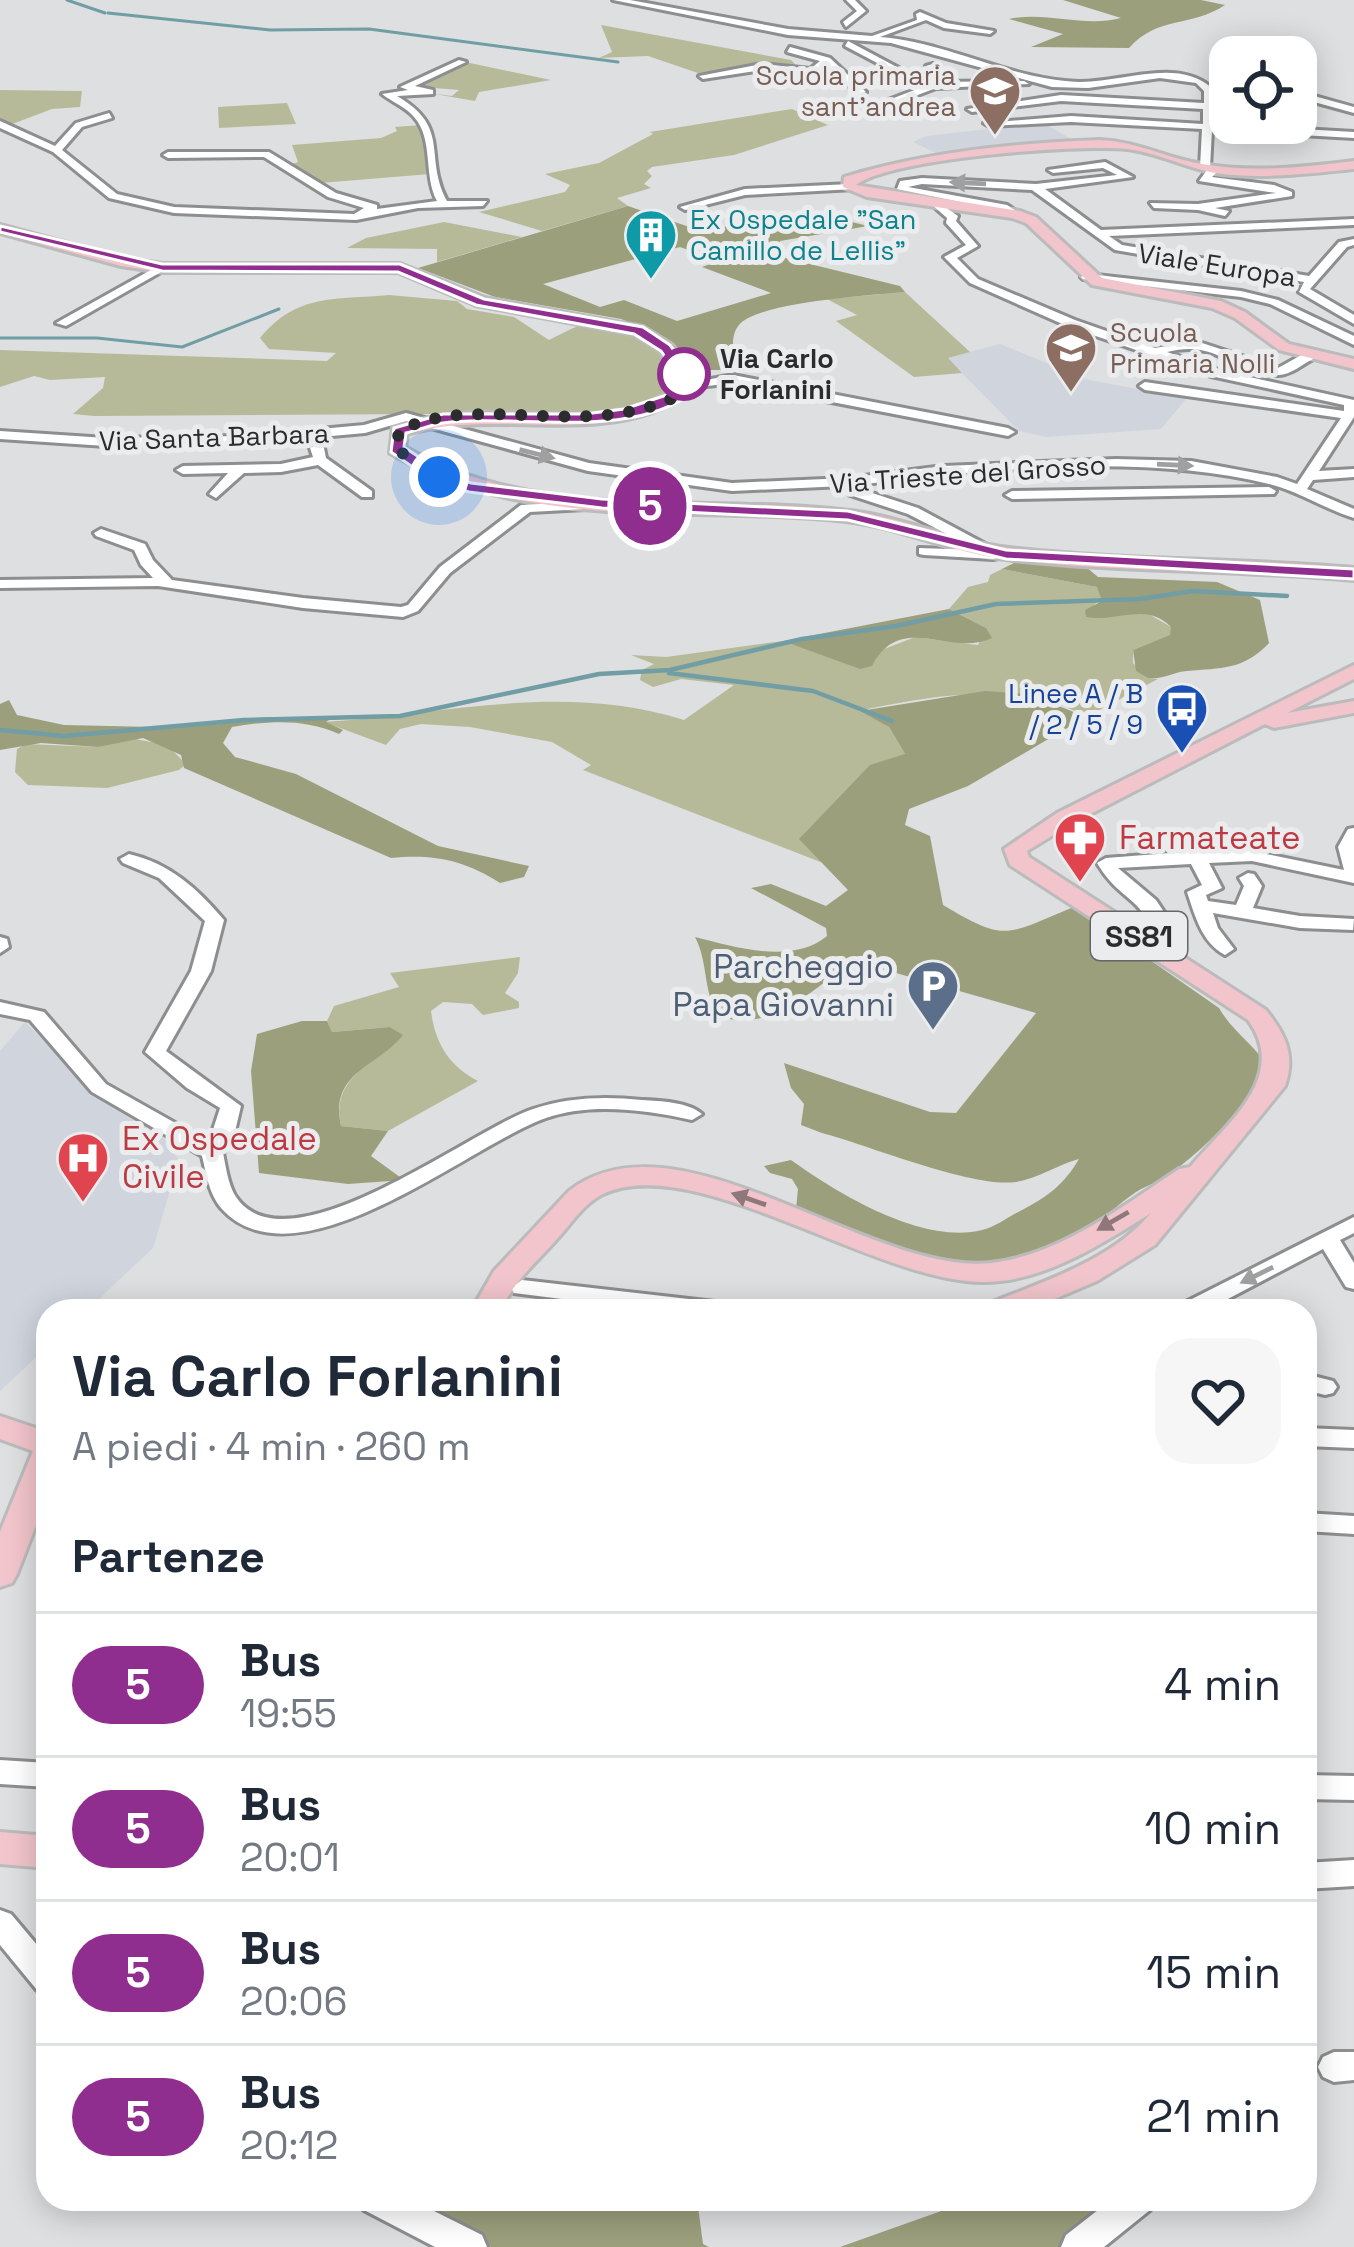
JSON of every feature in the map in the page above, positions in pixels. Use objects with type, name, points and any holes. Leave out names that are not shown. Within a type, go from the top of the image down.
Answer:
[{"type":"main road","points":[[1354,166],[1264,173],[1210,169],[1137,146],[1088,143],[866,173],[849,180],[850,187],[1015,214],[1031,220],[1087,277],[1109,286],[1216,304],[1284,347],[1354,364]]},
{"type":"main road","points":[[0,230],[162,268],[400,268],[481,302],[638,330],[665,348],[690,384],[671,399],[612,416],[425,421],[399,431],[396,449],[439,477],[527,497],[848,515],[990,555],[1354,574]]},
{"type":"main road","name":"SS81","points":[[1212,1159],[1272,1086],[1278,1073],[1276,1043],[1257,1015],[1018,860],[1015,849],[1065,818],[1354,671]]},
{"type":"main road","points":[[1241,729],[1354,707]]},
{"type":"main road","points":[[491,1299],[500,1279],[573,1203],[606,1182],[657,1178],[732,1192],[896,1259],[949,1272],[982,1273],[1045,1259],[1212,1159]]},
{"type":"main road","points":[[1028,1299],[1088,1274],[1145,1239],[1212,1159]]},
{"type":"main road","points":[[0,1427],[36,1443]]},
{"type":"main road","points":[[0,1574],[36,1480]]},
{"type":"main road","points":[[0,1848],[36,1851]]},
{"type":"street","points":[[617,0],[688,14],[801,25],[845,36],[913,80],[944,79],[946,75],[930,66]]},
{"type":"street","points":[[703,76],[761,67],[812,72],[862,11],[850,0]]},
{"type":"street","points":[[845,36],[870,16],[874,4]]},
{"type":"street","points":[[688,14],[702,7]]},
{"type":"street","points":[[870,37],[922,21],[925,10],[944,25],[990,31]]},
{"type":"street","points":[[778,17],[732,12],[870,37],[1048,83]]},
{"type":"street","points":[[901,30],[951,43]]},
{"type":"street","points":[[790,50],[825,59],[861,92]]},
{"type":"street","points":[[443,203],[434,184],[426,128],[414,110],[387,94],[430,92],[405,87],[462,62]]},
{"type":"street","points":[[880,106],[935,85],[1088,85],[1160,75],[1199,81],[1209,90],[1210,169],[1203,179],[1288,194],[1198,207]]},
{"type":"street","points":[[1020,84],[1013,99],[975,108],[1040,100],[1208,106]]},
{"type":"street","points":[[1040,100],[1044,110],[1037,116],[985,122],[1071,119],[1354,135]]},
{"type":"street","points":[[1317,100],[1354,110]]},
{"type":"street","points":[[56,150],[79,125],[109,116]]},
{"type":"street","points":[[0,124],[56,150],[113,196],[174,211],[356,217],[443,203],[483,202]]},
{"type":"street","points":[[168,155],[254,147],[332,195],[374,204],[356,217]]},
{"type":"street","points":[[1015,214],[1003,207],[902,189],[904,183],[922,181],[1035,187],[1128,177],[1105,165],[1053,170]]},
{"type":"street","points":[[686,207],[745,192],[850,187]]},
{"type":"street","name":"Viale Europa","points":[[1035,187],[1119,248],[1314,280]]},
{"type":"street","points":[[935,203],[954,218],[950,221],[973,246],[950,256],[974,281],[1071,323],[1215,373],[1341,399],[1353,408],[1300,490],[1012,495]]},
{"type":"street","points":[[1154,205],[1225,213]]},
{"type":"street","points":[[1118,233],[1139,217]]},
{"type":"street","points":[[1099,233],[1354,222]]},
{"type":"street","points":[[1354,242],[1343,244],[1303,293],[1354,320]]},
{"type":"street","points":[[62,323],[162,268]]},
{"type":"street","points":[[1087,277],[1241,294],[1274,302],[1354,341]]},
{"type":"street","points":[[1157,351],[1195,342],[1280,371],[1309,356]]},
{"type":"street","points":[[690,384],[733,379],[1008,432]]},
{"type":"street","points":[[1145,386],[1347,416]]},
{"type":"street","name":"Via Santa Barbara","points":[[0,435],[106,442],[319,434],[365,429],[406,417],[425,421]]},
{"type":"street","name":"Via Trieste del Grosso","points":[[425,421],[588,467],[696,483],[764,488],[944,470],[1191,465],[1276,481],[1352,512]]},
{"type":"street","points":[[319,434],[320,460]]},
{"type":"street","points":[[183,470],[281,468],[320,460],[367,494]]},
{"type":"street","points":[[215,494],[240,469]]},
{"type":"street","points":[[1311,476],[1354,473]]},
{"type":"street","points":[[848,482],[855,492],[913,511],[990,555]]},
{"type":"street","points":[[0,584],[166,582],[302,603],[403,612],[413,608],[445,570],[526,508],[628,505]]},
{"type":"street","points":[[101,533],[140,547],[146,562],[166,582]]},
{"type":"street","points":[[1354,833],[1347,860],[1354,876]]},
{"type":"street","points":[[1196,856],[1213,888],[1196,892],[1209,929],[1226,949]]},
{"type":"street","points":[[1166,954],[1157,911],[1109,872],[1106,863],[1252,856],[1354,876]]},
{"type":"street","points":[[129,860],[142,861],[182,887],[215,920],[201,971],[155,1052],[231,1106],[222,1140],[212,1153]]},
{"type":"street","points":[[1242,913],[1253,886],[1248,878]]},
{"type":"street","points":[[1201,905],[1353,924]]},
{"type":"street","points":[[0,1008],[37,1016],[99,1088],[212,1153],[225,1198],[242,1217],[273,1226],[306,1224],[380,1201],[536,1114],[574,1108],[654,1107],[692,1114]]},
{"type":"street","points":[[1210,1299],[1354,1224]]},
{"type":"street","points":[[1329,1240],[1354,1282]]},
{"type":"street","points":[[522,1288],[620,1299]]},
{"type":"street","points":[[1317,1437],[1354,1439]]},
{"type":"street","points":[[1317,1523],[1354,1525]]},
{"type":"street","points":[[0,1772],[36,1774]]},
{"type":"street","points":[[1317,1787],[1354,1788]]},
{"type":"street","points":[[1317,1875],[1354,1873]]},
{"type":"street","points":[[0,1923],[36,1966]]},
{"type":"street","points":[[400,2211],[470,2247]]},
{"type":"street","points":[[1078,2247],[1123,2211]]},
{"type":"shaded area","name":"Scuola primaria sant'andrea","points":[[1044,123],[1071,139],[940,155],[913,142],[926,136]]},
{"type":"shaded area","name":"Scuola Primaria Nolli","points":[[1000,344],[1088,380],[1187,398],[1161,429],[1046,437],[1019,431],[947,358]]},
{"type":"shaded area","name":"Ex Ospedale Civile","points":[[25,1022],[94,1092],[155,1125],[179,1160],[153,1248],[99,1299],[36,1299],[36,1357],[0,1391],[0,1051]]},
{"type":"green space","points":[[1063,0],[1201,0],[1225,5],[1163,26],[1129,48],[1031,47],[1063,34],[1009,19],[1121,18]]},
{"type":"green space","points":[[601,25],[791,60],[801,70],[750,67],[698,73],[648,56],[599,58],[612,52]]},
{"type":"green space","points":[[465,62],[551,80],[479,92],[475,101],[429,93],[452,96],[459,90],[411,86]]},
{"type":"green space","points":[[0,90],[82,91],[80,107],[52,109],[7,126],[0,123]]},
{"type":"green space","points":[[287,103],[296,124],[219,128],[218,107]]},
{"type":"green space","points":[[792,109],[828,125],[734,155],[652,167],[647,171],[652,176],[644,184],[651,188],[617,198],[628,206],[542,231],[479,212],[565,192],[570,185],[545,174],[599,163],[653,134],[650,132]]},
{"type":"green space","points":[[422,125],[430,174],[320,183],[290,165],[298,162],[292,145],[381,138],[397,131],[395,127]]},
{"type":"green space","points":[[628,206],[701,231],[807,211],[868,226],[780,241],[777,256],[900,286],[905,292],[817,301],[750,317],[734,336],[733,370],[710,370],[701,359],[659,334],[621,319],[495,297],[418,268]],"holes":[[[680,247],[719,261],[702,267],[771,293],[677,321],[624,300],[600,307],[543,284]]]},
{"type":"green space","points":[[444,222],[522,237],[437,262],[437,249],[347,248],[366,238]]},
{"type":"green space","points":[[905,292],[970,352],[948,358],[962,373],[914,377],[836,321],[857,315],[827,299]]},
{"type":"green space","points":[[389,295],[457,301],[467,309],[514,317],[549,340],[590,323],[624,327],[661,352],[684,390],[602,413],[94,416],[73,414],[103,388],[105,377],[50,380],[34,376],[0,387],[0,350],[327,361],[336,353],[269,349],[260,338],[274,323],[303,306]]},
{"type":"green space","points":[[1018,561],[1085,566],[1098,577],[1217,582],[1260,600],[1269,643],[1231,666],[1148,678],[1136,671],[1133,650],[1170,635],[1171,627],[1151,615],[1086,617],[1085,610],[1102,601],[1097,587],[1002,569]]},
{"type":"green space","points":[[1002,569],[1097,587],[1104,596],[1094,605],[1147,613],[1171,627],[1171,635],[1133,650],[1133,663],[1148,678],[1158,679],[1086,717],[1061,705],[1006,694],[947,696],[863,710],[889,727],[905,754],[800,839],[823,863],[583,770],[591,765],[552,742],[470,727],[421,724],[400,729],[386,745],[324,722],[550,702],[639,709],[684,720],[734,685],[681,679],[653,687],[640,680],[642,670],[654,664],[631,655],[666,657],[783,641],[875,660],[879,651],[915,637],[978,645],[986,628],[949,609],[968,587],[988,582],[990,575]]},
{"type":"green space","points":[[949,609],[986,628],[992,638],[976,643],[927,638],[897,641],[872,666],[860,669],[783,641]]},
{"type":"green space","points":[[985,691],[1029,694],[1086,717],[968,786],[909,809],[905,825],[930,836],[943,905],[981,926],[1007,931],[1074,907],[1219,1008],[1268,1068],[1236,1112],[1196,1153],[1092,1227],[1047,1249],[974,1262],[903,1250],[796,1209],[798,1189],[792,1179],[770,1173],[764,1166],[791,1160],[881,1213],[958,1233],[987,1228],[1033,1204],[1062,1182],[1079,1159],[1024,1180],[997,1182],[948,1173],[822,1133],[801,1125],[804,1104],[791,1088],[784,1063],[930,1112],[956,1113],[1036,1013],[854,961],[776,1013],[740,1020],[719,1017],[695,937],[780,952],[813,945],[827,936],[826,928],[751,888],[771,884],[826,906],[848,890],[799,839],[870,765],[905,754],[889,727],[860,711]]},
{"type":"green space","points":[[9,700],[17,715],[64,725],[154,727],[268,717],[332,718],[326,722],[343,730],[339,734],[299,723],[259,723],[232,727],[223,743],[235,757],[296,774],[438,846],[529,866],[524,877],[500,883],[448,860],[391,858],[184,768],[181,755],[143,738],[98,747],[41,743],[0,750],[0,704]]},
{"type":"green space","points":[[130,738],[167,745],[186,764],[179,770],[107,788],[28,785],[15,772],[17,749],[26,744],[98,747]]},
{"type":"green space","points":[[520,957],[518,973],[505,993],[519,1002],[519,1008],[483,1015],[472,1004],[443,1002],[431,1011],[445,1052],[478,1081],[388,1131],[341,1126],[339,1109],[349,1083],[402,1035],[390,1027],[332,1032],[327,1021],[334,1006],[399,987],[390,973]]},
{"type":"green space","points":[[302,1021],[327,1021],[332,1032],[390,1027],[403,1035],[349,1082],[339,1108],[341,1126],[388,1131],[371,1156],[404,1180],[348,1184],[259,1173],[251,1071],[257,1034]]},
{"type":"green space","points":[[416,2211],[699,2211],[703,2244],[709,2247],[491,2247]]},
{"type":"green space","points":[[941,2211],[1103,2211],[1065,2247],[840,2247]]},
{"type":"waterway","points":[[67,0],[105,13]]},
{"type":"waterway","points":[[108,13],[270,30],[369,29],[618,62]]},
{"type":"waterway","points":[[0,338],[97,338],[182,347],[279,309]]},
{"type":"waterway","points":[[0,730],[64,736],[244,720],[400,716],[599,674],[670,670],[802,639],[896,626],[996,604],[1140,599],[1193,591],[1287,596]]},
{"type":"waterway","points":[[669,673],[813,691],[892,721]]},
{"type":"bus line","name":"5","points":[[0,229],[121,262],[162,268],[362,264],[400,268],[481,302],[638,330],[665,348],[688,379],[688,390],[681,394],[626,413],[585,418],[467,417],[425,421],[399,431],[396,449],[418,466],[469,488],[602,504],[848,515],[1006,554],[1354,574]]},
{"type":"place","name":"Scuola primaria sant'andrea","points":[[995,137]]},
{"type":"place","name":"Ex Ospedale \"San Camillo de Lellis\"","points":[[651,281]]},
{"type":"place","name":"Via Carlo Forlanini","points":[[684,374]]},
{"type":"place","name":"Scuola Primaria Nolli","points":[[1071,394]]},
{"type":"place","name":"Linee A / B / 2 / 5 / 9","points":[[1182,755]]},
{"type":"place","name":"Farmateate","points":[[1080,884]]},
{"type":"place","name":"Parcheggio Papa Giovanni","points":[[933,1032]]},
{"type":"place","name":"Ex Ospedale Civile","points":[[83,1204]]},
{"type":"route","points":[[439,477],[396,449],[399,431],[425,421],[467,417],[585,418],[626,413],[688,390],[684,374]]}]
